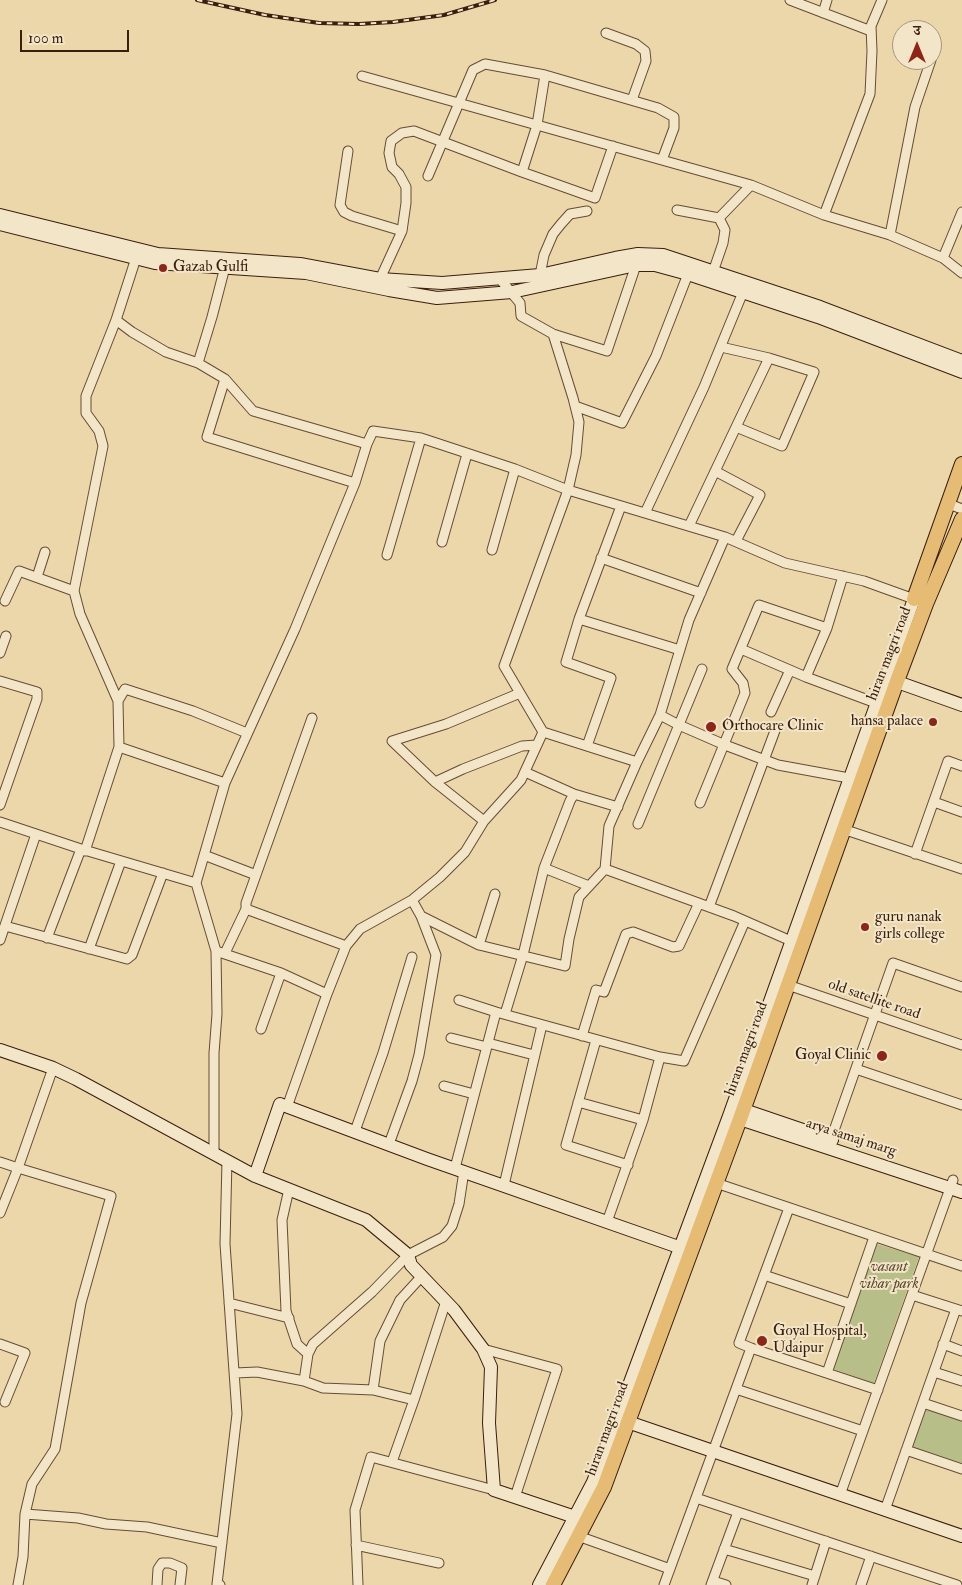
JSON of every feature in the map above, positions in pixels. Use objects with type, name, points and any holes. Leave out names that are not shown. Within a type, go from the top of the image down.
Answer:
[{"type":"main road","points":[[914,599],[962,464]]},
{"type":"main road","name":"hiran magri road","points":[[553,1585],[604,1487],[622,1420],[782,983],[844,829],[891,680],[962,519]]},
{"type":"street","points":[[790,0],[871,31]]},
{"type":"street","points":[[823,13],[827,0]]},
{"type":"street","points":[[824,215],[870,94],[871,26],[882,0]]},
{"type":"street","points":[[606,33],[636,44],[645,51],[646,61],[632,100]]},
{"type":"street","points":[[428,176],[473,70],[485,64],[545,75],[658,108],[674,117],[674,128],[662,160]]},
{"type":"street","points":[[890,234],[915,107],[928,70]]},
{"type":"street","points":[[522,172],[537,125],[545,75]]},
{"type":"street","points":[[362,76],[751,185],[824,215],[890,234],[943,258],[962,274]]},
{"type":"street","points":[[380,279],[402,231],[406,187],[399,174],[392,167],[389,153],[391,140],[402,133],[414,131],[595,198]]},
{"type":"street","points":[[540,275],[544,254],[553,234],[570,214],[589,209],[595,198],[613,146]]},
{"type":"street","points":[[348,151],[340,205],[344,212],[402,231]]},
{"type":"street","points":[[719,218],[751,185]]},
{"type":"street","points":[[677,210],[719,218]]},
{"type":"street","points":[[943,258],[962,212]]},
{"type":"street","points":[[0,215],[158,254],[300,264],[380,279],[442,283],[540,275],[638,254],[663,255],[820,306],[962,361]]},
{"type":"street","points":[[713,272],[724,243],[725,230],[719,218]]},
{"type":"street","points":[[0,224],[155,263],[306,274],[438,298],[512,292],[636,265],[655,265],[818,317],[962,372]]},
{"type":"street","points":[[47,938],[83,850],[119,747],[118,701],[80,614],[74,590],[103,446],[99,431],[86,413],[86,396],[116,320],[136,258]]},
{"type":"street","points":[[500,279],[520,303],[521,316],[553,334],[607,351],[636,265]]},
{"type":"street","points":[[198,363],[225,268]]},
{"type":"street","points":[[575,406],[622,423],[656,356],[688,274]]},
{"type":"street","points":[[644,513],[704,387],[743,292]]},
{"type":"street","points":[[116,320],[166,352],[198,363],[225,379],[252,411],[367,444]]},
{"type":"street","points":[[553,334],[579,422],[576,455],[568,490],[504,666],[542,732],[637,762]]},
{"type":"street","points":[[721,347],[769,358],[814,372],[782,446],[736,427]]},
{"type":"street","points":[[689,526],[769,358]]},
{"type":"street","points":[[225,379],[207,437],[355,483]]},
{"type":"street","points":[[214,1153],[214,1053],[221,952],[196,883],[225,783],[295,629],[355,483],[367,444],[374,430],[421,438],[515,469],[568,490],[725,537],[785,563],[864,581],[914,599],[891,680],[876,703],[791,941],[782,983]]},
{"type":"street","points":[[388,555],[421,438]]},
{"type":"street","points":[[442,542],[467,454]]},
{"type":"street","points":[[492,550],[515,469]]},
{"type":"street","points":[[715,471],[760,495],[736,541]]},
{"type":"street","points":[[949,504],[962,509]]},
{"type":"street","points":[[586,746],[611,678],[566,662],[579,619],[621,506]]},
{"type":"street","points":[[421,916],[479,945],[565,966],[568,939],[579,897],[605,869],[609,826],[660,715],[689,620],[725,537]]},
{"type":"street","points":[[37,577],[46,552]]},
{"type":"street","points":[[601,558],[701,593]]},
{"type":"street","points":[[5,602],[19,571],[74,590]]},
{"type":"street","points":[[806,677],[827,628],[843,576]]},
{"type":"street","points":[[700,804],[745,693],[743,683],[732,669],[759,605],[827,628]]},
{"type":"street","points":[[579,619],[680,650]]},
{"type":"street","points":[[0,653],[6,636]]},
{"type":"street","points":[[741,649],[806,677],[876,703]]},
{"type":"street","points":[[638,824],[702,669]]},
{"type":"street","points":[[771,712],[790,670]]},
{"type":"street","points":[[891,680],[962,705]]},
{"type":"street","points":[[0,681],[37,692],[0,805]]},
{"type":"street","points":[[118,701],[125,689],[193,711],[247,733]]},
{"type":"street","points":[[484,821],[435,782],[392,741],[446,724],[520,693]]},
{"type":"street","points":[[660,715],[725,745],[778,765],[849,778]]},
{"type":"street","points":[[221,952],[246,909],[246,903],[312,718]]},
{"type":"street","points":[[582,1036],[596,990],[604,992],[626,934],[633,932],[673,946],[679,946],[704,905],[776,728]]},
{"type":"street","points":[[287,1107],[346,946],[360,929],[412,900],[440,877],[465,852],[484,821],[521,780],[542,732]]},
{"type":"street","points":[[435,782],[522,746],[537,745]]},
{"type":"street","points":[[119,747],[225,783]]},
{"type":"street","points":[[915,854],[948,761],[962,766]]},
{"type":"street","points":[[525,772],[574,794],[618,807]]},
{"type":"street","points":[[505,1014],[544,868],[574,794]]},
{"type":"street","points":[[934,802],[962,812]]},
{"type":"street","points":[[0,822],[83,850],[196,883]]},
{"type":"street","points":[[844,829],[962,869]]},
{"type":"street","points":[[0,940],[36,834]]},
{"type":"street","points":[[204,855],[256,875]]},
{"type":"street","points":[[89,949],[122,861]]},
{"type":"street","points":[[544,868],[589,886]]},
{"type":"street","points":[[605,869],[704,905],[791,941]]},
{"type":"street","points":[[5,926],[127,959],[132,955],[163,873]]},
{"type":"street","points":[[479,945],[495,894]]},
{"type":"street","points":[[389,1144],[419,1056],[436,955],[421,916],[412,900]]},
{"type":"street","points":[[246,909],[346,946]]},
{"type":"street","points":[[459,1000],[596,1040],[660,1057],[684,1061],[745,921]]},
{"type":"street","points":[[221,952],[281,973],[328,994]]},
{"type":"street","points":[[355,1131],[383,1053],[412,957]]},
{"type":"street","points":[[831,1139],[894,963],[962,987]]},
{"type":"street","points":[[261,1028],[281,973]]},
{"type":"street","name":"old satellite road","points":[[782,983],[962,1045]]},
{"type":"street","points":[[304,1381],[308,1354],[313,1344],[372,1292],[408,1256],[443,1237],[452,1226],[459,1204],[459,1170],[474,1094],[496,1012]]},
{"type":"street","points":[[504,1185],[542,1025]]},
{"type":"street","points":[[451,1038],[534,1055]]},
{"type":"street","points":[[596,1040],[566,1146],[628,1166]]},
{"type":"street","points":[[0,1050],[53,1068],[255,1176],[366,1220],[408,1256],[411,1265],[454,1310],[483,1350],[491,1367],[489,1423],[494,1490]]},
{"type":"street","points":[[607,1222],[643,1120],[660,1057]]},
{"type":"street","points":[[0,1211],[18,1168],[53,1068]]},
{"type":"street","points":[[856,1070],[962,1106]]},
{"type":"street","points":[[444,1086],[474,1094]]},
{"type":"street","points":[[578,1102],[643,1120]]},
{"type":"street","points":[[255,1176],[280,1104],[459,1170],[686,1249]]},
{"type":"street","points":[[736,1113],[831,1139],[957,1186],[926,1254],[840,1495]]},
{"type":"street","name":"arya samaj marg","points":[[736,1113],[957,1186]]},
{"type":"street","points":[[218,1585],[237,1414],[225,1244],[227,1160]]},
{"type":"street","points":[[0,1162],[111,1196],[82,1303],[55,1449],[32,1484],[25,1514],[23,1557],[18,1585]]},
{"type":"street","points":[[711,1181],[962,1266]]},
{"type":"street","points":[[289,1189],[282,1220],[286,1312],[297,1344],[308,1354]]},
{"type":"street","points":[[789,1208],[739,1343],[878,1390]]},
{"type":"street","points":[[828,1373],[874,1237]]},
{"type":"street","points":[[764,1275],[851,1304]]},
{"type":"street","points":[[373,1390],[380,1342],[400,1300],[422,1276]]},
{"type":"street","points":[[885,1510],[943,1344],[959,1310],[912,1295]]},
{"type":"street","points":[[392,1462],[446,1301]]},
{"type":"street","points":[[229,1303],[288,1318]]},
{"type":"street","points":[[0,1344],[25,1353],[5,1402]]},
{"type":"street","points":[[943,1344],[962,1351]]},
{"type":"street","points":[[664,1585],[751,1348]]},
{"type":"street","points":[[483,1350],[557,1369],[515,1496]]},
{"type":"street","points":[[235,1373],[256,1372],[304,1381],[323,1388],[373,1390],[414,1400]]},
{"type":"street","points":[[934,1372],[962,1381]]},
{"type":"street","points":[[736,1389],[863,1432]]},
{"type":"street","points":[[923,1403],[962,1416]]},
{"type":"street","points":[[539,1585],[593,1482],[622,1420],[962,1536]]},
{"type":"street","points":[[906,1450],[962,1468]]},
{"type":"street","points":[[358,1585],[356,1510],[371,1457],[515,1496],[575,1517]]},
{"type":"street","points":[[696,1498],[957,1585]]},
{"type":"street","points":[[726,1585],[712,1583],[738,1512]]},
{"type":"street","points":[[25,1514],[78,1518],[106,1524],[147,1526],[222,1543]]},
{"type":"street","points":[[578,1536],[670,1569]]},
{"type":"street","points":[[724,1549],[813,1580],[826,1541]]},
{"type":"street","points":[[356,1545],[439,1563]]},
{"type":"street","points":[[861,1585],[871,1556]]},
{"type":"street","points":[[157,1585],[158,1570],[162,1563],[170,1563],[182,1568],[180,1585]]},
{"type":"green space","name":"vasant vihar park","points":[[877,1244],[919,1257],[874,1383],[833,1369]]},
{"type":"green space","points":[[925,1408],[962,1420],[962,1465],[910,1447]]},
{"type":"railway","points":[[197,0],[265,15],[319,23],[359,24],[393,22],[444,15],[495,0]]},
{"type":"place","name":"Gazab Gulfi","points":[[163,268]]},
{"type":"place","name":"hansa palace","points":[[933,722]]},
{"type":"place","name":"Orthocare Clinic","points":[[711,727]]},
{"type":"place","name":"guru nanak girls college","points":[[865,927]]},
{"type":"place","name":"Goyal Clinic","points":[[882,1056]]},
{"type":"place","name":"Goyal Hospital, Udaipur","points":[[762,1341]]}]
